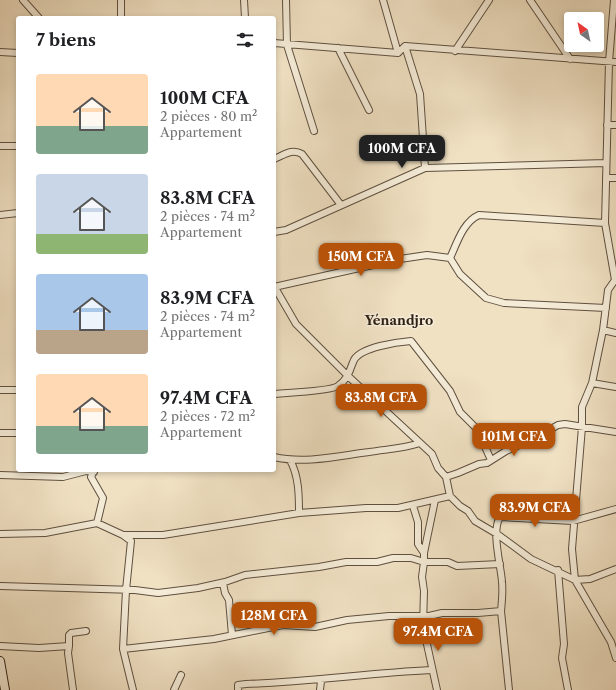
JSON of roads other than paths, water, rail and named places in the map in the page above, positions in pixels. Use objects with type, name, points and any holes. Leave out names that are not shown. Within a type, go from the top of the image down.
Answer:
[{"type":"main road","points":[[0,661],[5,690]]},
{"type":"street","points":[[23,0],[37,16]]},
{"type":"street","points":[[121,0],[121,16]]},
{"type":"street","points":[[244,0],[245,16]]},
{"type":"street","points":[[286,0],[287,45],[314,131]]},
{"type":"street","points":[[383,0],[398,53]]},
{"type":"street","points":[[455,51],[489,0]]},
{"type":"street","points":[[530,0],[570,59]]},
{"type":"street","points":[[614,0],[609,62],[605,223],[615,280],[608,290],[603,330],[592,383],[582,407],[582,427],[573,521],[572,549],[575,580],[611,642],[616,658]]},
{"type":"street","points":[[276,43],[398,53],[406,46],[455,51],[616,62]]},
{"type":"street","points":[[406,46],[420,94],[425,168]]},
{"type":"street","points":[[338,48],[369,110]]},
{"type":"street","points":[[0,52],[16,53]]},
{"type":"street","points":[[607,125],[616,125]]},
{"type":"street","points":[[0,146],[16,146]]},
{"type":"street","points":[[276,158],[291,151],[296,151],[302,154],[341,205]]},
{"type":"street","points":[[276,232],[286,230],[425,168],[606,163]]},
{"type":"street","points":[[606,178],[616,178]]},
{"type":"street","points":[[0,215],[16,212]]},
{"type":"street","points":[[450,258],[466,226],[471,219],[479,215],[605,223]]},
{"type":"street","points":[[276,287],[427,255],[450,258]]},
{"type":"street","points":[[450,258],[460,274],[486,298],[504,302],[606,308]]},
{"type":"street","points":[[276,290],[296,324],[348,376],[432,454],[438,468],[446,477],[450,496],[468,511],[475,521],[497,534],[531,559],[558,570],[575,580],[590,579],[616,569]]},
{"type":"street","points":[[603,330],[616,333]]},
{"type":"street","points":[[276,394],[337,387],[348,376],[355,358],[368,350],[396,342],[411,341],[450,391],[460,412],[478,429],[491,460]]},
{"type":"street","points":[[592,383],[616,386]]},
{"type":"street","points":[[0,390],[16,390]]},
{"type":"street","points":[[446,477],[491,460],[558,425],[616,432]]},
{"type":"street","points":[[0,433],[16,433]]},
{"type":"street","points":[[276,457],[290,460],[400,449],[420,443]]},
{"type":"street","points":[[290,460],[294,467],[298,490],[299,513]]},
{"type":"street","points":[[0,475],[63,477],[82,472]]},
{"type":"street","points":[[94,472],[91,477],[103,498],[97,523]]},
{"type":"street","points":[[123,535],[163,535],[299,513],[413,506],[450,496]]},
{"type":"street","points":[[435,500],[424,553],[422,577],[424,591],[423,626],[429,651],[431,670],[437,689]]},
{"type":"street","points":[[413,506],[418,522],[418,544],[424,553]]},
{"type":"street","points":[[509,690],[501,611],[502,584],[497,522],[500,517],[573,521],[616,510]]},
{"type":"street","points":[[0,534],[44,533],[97,523],[123,535],[131,541],[126,590],[123,649],[132,690]]},
{"type":"street","points":[[0,586],[126,590],[158,593],[198,588],[245,575],[319,568],[346,562],[377,562],[393,558],[411,558],[424,562],[448,562],[457,566],[500,564]]},
{"type":"street","points":[[558,570],[564,644],[562,658],[568,690]]},
{"type":"street","points":[[223,582],[228,600],[232,635]]},
{"type":"street","points":[[123,649],[161,646],[232,635],[283,625],[315,627],[347,620],[389,616],[424,616],[501,611]]},
{"type":"street","points":[[73,690],[68,653],[70,634],[86,631]]},
{"type":"street","points":[[0,646],[39,648],[69,646]]},
{"type":"street","points":[[238,690],[238,685],[246,684],[321,680],[394,672],[431,670]]},
{"type":"street","points":[[174,690],[181,675]]},
{"type":"street","points":[[320,690],[321,680]]},
{"type":"district","name":"Yénandjro","points":[[399,320]]}]
